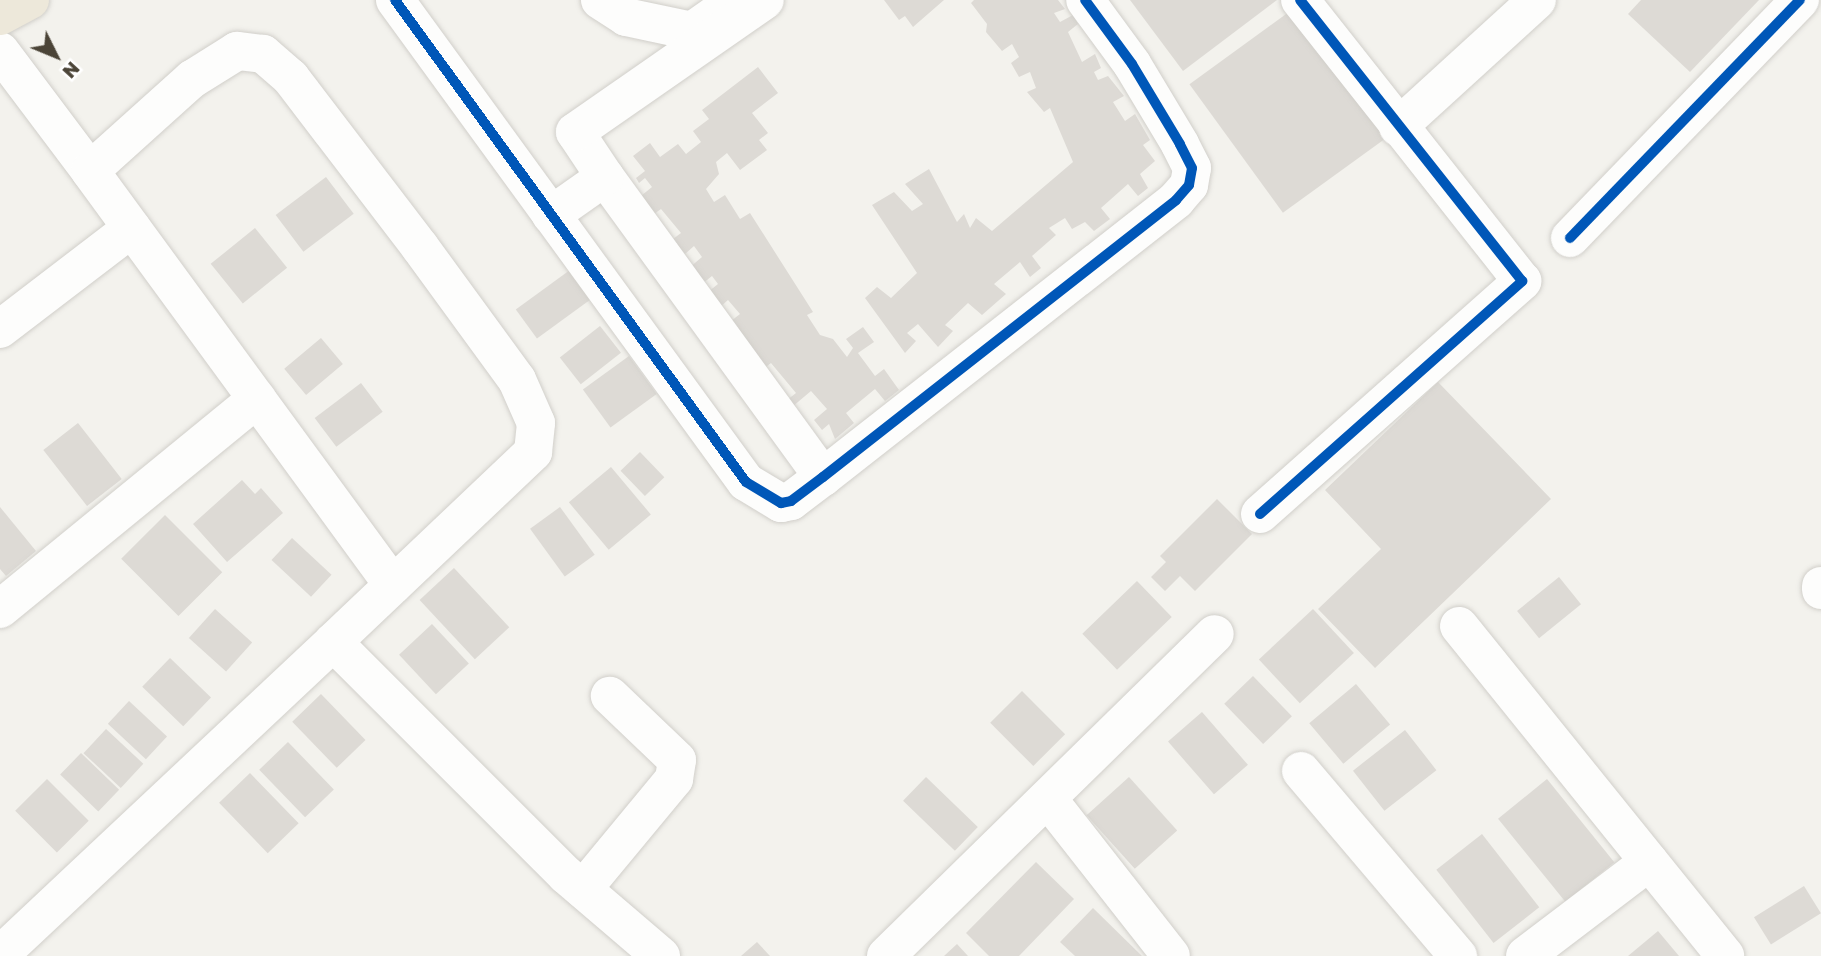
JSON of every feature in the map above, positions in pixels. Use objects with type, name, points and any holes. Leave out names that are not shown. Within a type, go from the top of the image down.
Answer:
[{"type":"highway","points":[[0,16],[30,0]]},
{"type":"street","points":[[395,0],[746,482],[781,503],[791,501],[823,477],[1176,200],[1189,185],[1192,168],[1180,144],[1132,64],[1085,0]]},
{"type":"street","points":[[600,0],[626,17],[692,31],[737,0]]},
{"type":"street","points":[[765,0],[575,132],[823,477]]},
{"type":"street","points":[[1260,514],[1522,281],[1300,0]]},
{"type":"street","points":[[1398,127],[1537,0]]},
{"type":"street","points":[[1570,238],[1800,0]]},
{"type":"street","points":[[0,51],[393,585]]},
{"type":"street","points":[[0,955],[533,452],[536,423],[517,380],[291,78],[263,54],[237,51],[192,79],[90,172]]},
{"type":"street","points":[[551,215],[605,177]]},
{"type":"street","points":[[0,329],[132,228]]},
{"type":"street","points":[[0,609],[257,399]]},
{"type":"street","points":[[1460,626],[1726,956]]},
{"type":"street","points":[[886,956],[1215,634]]},
{"type":"street","points":[[333,642],[583,889],[661,956]]},
{"type":"street","points":[[583,889],[674,779],[677,760],[610,696]]},
{"type":"street","points":[[1301,771],[1458,956]]},
{"type":"street","points":[[1048,799],[1171,956]]},
{"type":"street","points":[[1525,956],[1649,862]]},
{"type":"building","points":[[884,0],[944,0],[913,27],[905,16],[899,20]]},
{"type":"building","points":[[974,0],[1058,0],[1065,9],[1054,13],[1060,22],[1073,15],[1078,24],[1068,32],[1082,62],[1095,54],[1101,68],[1094,72],[1098,80],[1108,76],[1124,96],[1113,102],[1125,121],[1135,114],[1150,140],[1143,145],[1155,161],[1140,174],[1148,188],[1138,196],[1128,184],[1101,208],[1110,219],[1094,231],[1085,222],[1072,229],[1065,218],[1049,228],[1056,235],[1032,256],[1041,268],[1030,277],[1020,262],[994,284],[1006,294],[982,315],[968,303],[945,325],[953,331],[938,347],[918,324],[907,333],[916,341],[905,353],[865,298],[877,287],[891,298],[917,273],[872,205],[894,192],[912,211],[923,204],[905,184],[929,169],[957,222],[964,214],[970,228],[976,218],[992,231],[1073,162],[1050,108],[1044,112],[1027,92],[1036,88],[1030,72],[1019,77],[1011,63],[1019,57],[1012,44],[1002,51],[986,32],[987,24],[971,3]]},
{"type":"building","points":[[1130,0],[1277,0],[1183,71]]},
{"type":"building","points":[[1641,0],[1759,0],[1690,72],[1628,14]]},
{"type":"building","points":[[1293,9],[1386,138],[1283,213],[1189,84]]},
{"type":"building","points":[[758,67],[778,93],[752,113],[768,133],[759,140],[767,150],[740,170],[727,153],[716,162],[719,174],[706,189],[714,202],[725,195],[740,219],[750,213],[813,312],[807,315],[820,335],[833,339],[847,357],[853,348],[846,339],[863,327],[874,342],[858,353],[875,376],[884,369],[899,390],[885,401],[875,389],[846,413],[854,423],[835,439],[829,424],[822,430],[814,420],[827,409],[811,391],[792,407],[786,401],[796,393],[771,363],[762,370],[726,325],[740,314],[728,300],[720,307],[708,292],[718,284],[712,276],[702,284],[689,268],[702,257],[694,246],[685,254],[673,239],[681,233],[661,209],[650,217],[636,200],[652,187],[645,178],[639,183],[636,178],[645,171],[633,156],[650,143],[660,157],[678,144],[686,154],[701,142],[693,131],[709,119],[702,110]]},
{"type":"building","points":[[326,177],[354,214],[303,252],[276,215]]},
{"type":"building","points":[[255,228],[287,268],[243,304],[211,264]]},
{"type":"building","points":[[570,270],[591,299],[537,339],[516,309]]},
{"type":"building","points":[[600,326],[621,353],[581,384],[560,357]]},
{"type":"building","points":[[321,338],[343,364],[306,395],[284,369]]},
{"type":"building","points":[[629,356],[657,394],[611,428],[583,390]]},
{"type":"building","points":[[1438,382],[1551,499],[1375,668],[1318,609],[1381,549],[1325,490]]},
{"type":"building","points":[[361,383],[383,412],[336,447],[315,418]]},
{"type":"building","points":[[78,423],[122,479],[87,506],[43,450]]},
{"type":"building","points":[[640,452],[664,477],[645,496],[621,471]]},
{"type":"building","points":[[611,467],[651,514],[609,550],[569,502]]},
{"type":"building","points":[[242,480],[255,494],[261,488],[283,513],[227,562],[193,524]]},
{"type":"building","points":[[1217,499],[1252,534],[1195,591],[1180,576],[1165,591],[1151,577],[1166,562],[1160,556]]},
{"type":"building","points":[[0,507],[36,551],[6,576],[0,569]]},
{"type":"building","points":[[560,507],[595,555],[565,576],[530,529]]},
{"type":"building","points":[[165,515],[222,572],[178,616],[121,559]]},
{"type":"building","points":[[292,538],[331,575],[311,597],[272,560]]},
{"type":"building","points":[[454,568],[509,627],[475,659],[420,600]]},
{"type":"building","points":[[1559,577],[1581,604],[1539,638],[1517,611]]},
{"type":"building","points":[[1137,581],[1172,617],[1117,670],[1082,634]]},
{"type":"building","points":[[215,609],[252,642],[226,671],[189,638]]},
{"type":"building","points":[[1313,609],[1354,653],[1300,703],[1259,659]]},
{"type":"building","points":[[432,624],[469,663],[436,694],[399,655]]},
{"type":"building","points":[[170,658],[211,698],[183,726],[142,687]]},
{"type":"building","points":[[1253,676],[1292,716],[1263,744],[1224,704]]},
{"type":"building","points":[[1356,684],[1390,725],[1343,764],[1309,723]]},
{"type":"building","points":[[1022,691],[1065,734],[1033,766],[990,723]]},
{"type":"building","points":[[321,694],[365,740],[337,768],[292,722]]},
{"type":"building","points":[[129,701],[167,736],[146,759],[108,724]]},
{"type":"building","points":[[1202,712],[1248,765],[1214,794],[1168,742]]},
{"type":"building","points":[[106,729],[143,764],[121,788],[83,753]]},
{"type":"building","points":[[1405,730],[1436,770],[1384,811],[1353,771]]},
{"type":"building","points":[[288,742],[334,789],[305,817],[259,770]]},
{"type":"building","points":[[81,753],[119,790],[98,811],[60,775]]},
{"type":"building","points":[[250,773],[299,823],[268,853],[219,803]]},
{"type":"building","points":[[926,777],[978,827],[955,851],[903,801]]},
{"type":"building","points":[[1129,777],[1177,831],[1135,869],[1087,815]]},
{"type":"building","points":[[47,779],[89,821],[57,853],[15,811]]},
{"type":"building","points":[[1547,779],[1614,862],[1565,902],[1498,819]]},
{"type":"building","points":[[1482,834],[1539,907],[1494,943],[1436,870]]},
{"type":"building","points":[[1036,862],[1074,899],[1019,956],[989,956],[966,933]]},
{"type":"building","points":[[1804,886],[1821,913],[1771,944],[1754,917]]},
{"type":"building","points":[[1093,908],[1142,956],[1075,956],[1060,942]]},
{"type":"building","points":[[1658,931],[1679,956],[1628,956]]},
{"type":"building","points":[[757,942],[770,956],[741,956]]},
{"type":"building","points":[[957,944],[968,956],[944,956]]},
{"type":"cycle path","points":[[395,0],[746,482],[781,503],[791,501],[823,477],[1176,200],[1189,185],[1192,168],[1180,144],[1132,64],[1085,0]]},
{"type":"cycle path","points":[[1260,514],[1522,281],[1300,0]]},
{"type":"cycle path","points":[[1570,238],[1800,0]]}]
